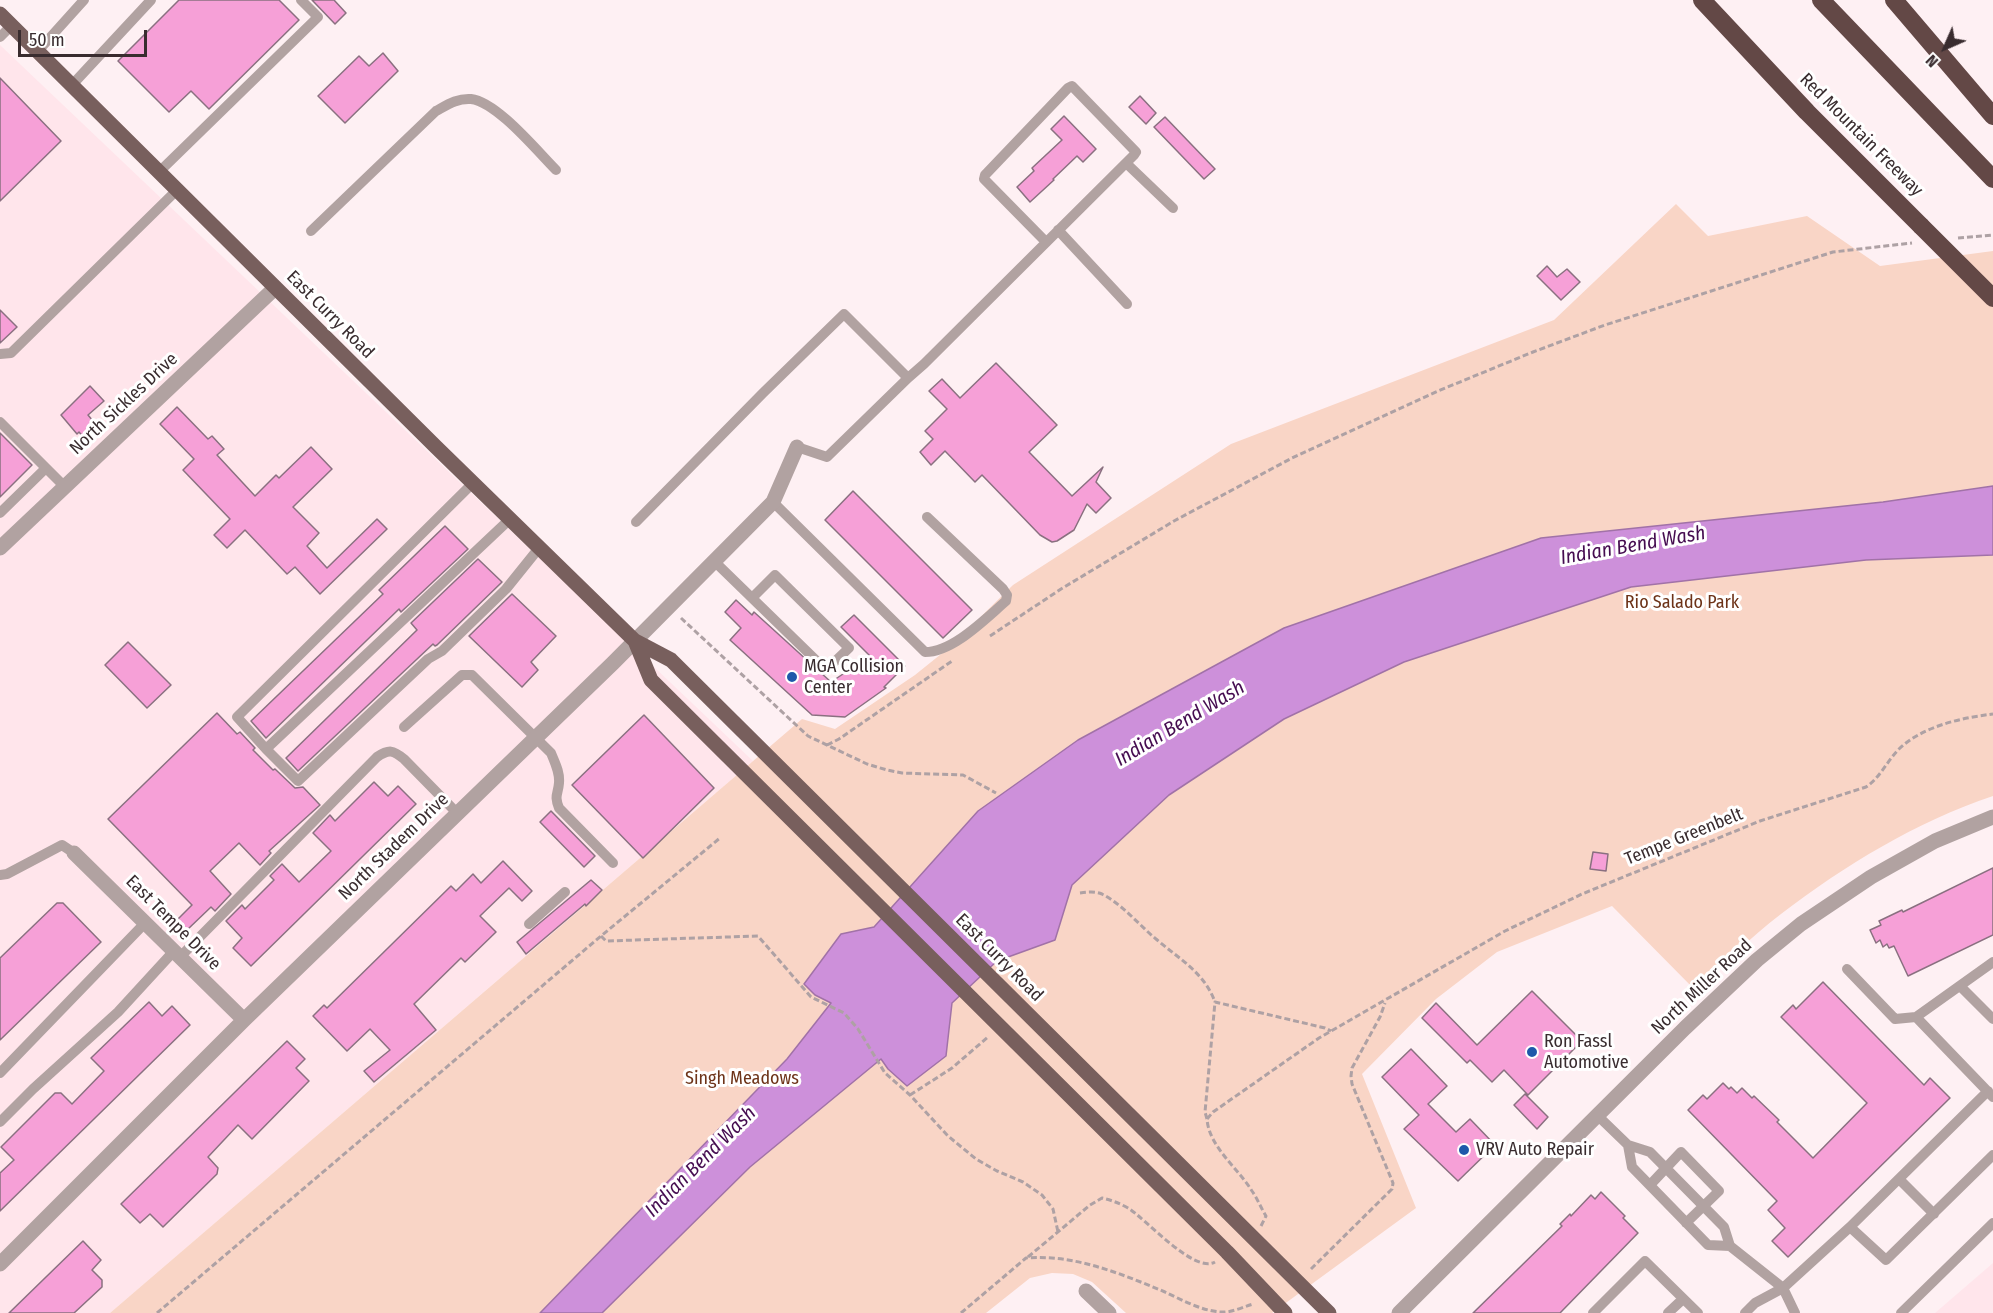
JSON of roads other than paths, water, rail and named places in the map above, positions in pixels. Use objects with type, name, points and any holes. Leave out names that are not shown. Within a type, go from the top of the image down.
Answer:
[{"type":"highway","name":"Red Mountain Freeway","points":[[1702,0],[1807,112],[1993,298]]},
{"type":"highway","points":[[1821,0],[1993,179]]},
{"type":"highway","points":[[1894,0],[1993,116]]},
{"type":"main road","name":"East Curry Road","points":[[0,14],[635,641],[671,660],[1329,1313]]},
{"type":"main road","name":"East Curry Road","points":[[635,641],[651,680],[1241,1266],[1285,1313]]},
{"type":"street","name":"North Sickles Drive","points":[[0,548],[275,288]]},
{"type":"street","name":"North Stadem Drive","points":[[0,1264],[244,1020],[635,641],[773,502],[796,447]]},
{"type":"street","name":"North Miller Road","points":[[1399,1313],[1684,1028],[1757,960],[1801,924],[1871,877],[1935,841],[1993,817]]},
{"type":"street","name":"East Tempe Drive","points":[[74,853],[244,1020]]},
{"type":"street","points":[[1086,1291],[1109,1313]]},
{"type":"lane","points":[[38,51],[84,0]]},
{"type":"lane","points":[[72,85],[151,0]]},
{"type":"lane","points":[[159,172],[318,17],[301,0]]},
{"type":"lane","points":[[0,37],[12,25]]},
{"type":"lane","points":[[796,447],[827,457],[924,364],[1134,155],[1135,149],[1072,86],[985,175],[984,179],[1046,242]]},
{"type":"lane","points":[[311,231],[436,111],[453,101],[471,99],[487,105],[508,121],[556,170]]},
{"type":"lane","points":[[1126,163],[1173,208]]},
{"type":"lane","points":[[0,354],[11,353],[177,190]]},
{"type":"lane","points":[[1058,230],[1127,304]]},
{"type":"lane","points":[[636,522],[844,314],[908,378]]},
{"type":"lane","points":[[0,422],[65,487]]},
{"type":"lane","points":[[0,513],[46,468]]},
{"type":"lane","points":[[473,483],[237,717],[298,781],[428,659],[442,651],[506,589],[539,548]]},
{"type":"lane","points":[[773,502],[926,652],[935,652],[973,630],[1006,601],[1007,595],[1004,589],[927,517]]},
{"type":"lane","points":[[266,749],[510,519]]},
{"type":"lane","points":[[714,561],[752,598],[826,670],[849,648],[775,575],[752,598]]},
{"type":"lane","points":[[404,727],[462,675],[472,675],[534,739],[551,753],[558,768],[559,783],[555,797],[559,808],[613,863]]},
{"type":"lane","points":[[0,1122],[118,1012],[377,757],[387,751],[395,751],[457,813]]},
{"type":"lane","points":[[0,875],[7,874],[62,845],[74,853]]},
{"type":"lane","points":[[530,924],[565,892]]},
{"type":"lane","points":[[0,1073],[146,923]]},
{"type":"lane","points":[[1846,969],[1895,1019],[1916,1017],[1993,962]]},
{"type":"lane","points":[[1960,986],[1993,1019]]},
{"type":"lane","points":[[1745,1313],[1755,1303],[1783,1288],[1990,1094],[1916,1017]]},
{"type":"lane","points":[[1598,1116],[1628,1145],[1650,1152],[1724,1227],[1730,1246],[1783,1288],[1795,1313]]},
{"type":"lane","points":[[1628,1145],[1632,1167],[1708,1245],[1730,1246]]},
{"type":"lane","points":[[1650,1185],[1681,1152],[1719,1191],[1686,1223]]},
{"type":"lane","points":[[1850,1227],[1886,1260],[1993,1155]]},
{"type":"lane","points":[[1899,1179],[1934,1214]]},
{"type":"lane","points":[[1900,1313],[1993,1223]]},
{"type":"lane","points":[[1593,1313],[1645,1261],[1698,1313]]},
{"type":"lane","points":[[1668,1313],[1683,1299]]},
{"type":"water","name":"Indian Bend Wash","points":[[1993,486],[1993,555],[1866,560],[1631,587],[1404,662],[1284,719],[1169,795],[1072,885],[1055,940],[997,961],[952,1003],[946,1056],[907,1086],[888,1069],[881,1059],[750,1167],[602,1313],[540,1313],[787,1059],[831,1003],[815,995],[804,984],[841,934],[874,927],[978,811],[1078,740],[1284,628],[1541,538],[1883,502]]},
{"type":"place","name":"MGA Collision Center","points":[[792,677]]},
{"type":"place","name":"Ron Fassl Automotive","points":[[1532,1052]]},
{"type":"place","name":"VRV Auto Repair","points":[[1464,1150]]},
{"type":"park label","name":"Rio Salado Park","points":[[1682,603]]},
{"type":"park label","name":"Singh Meadows","points":[[742,1079]]}]
